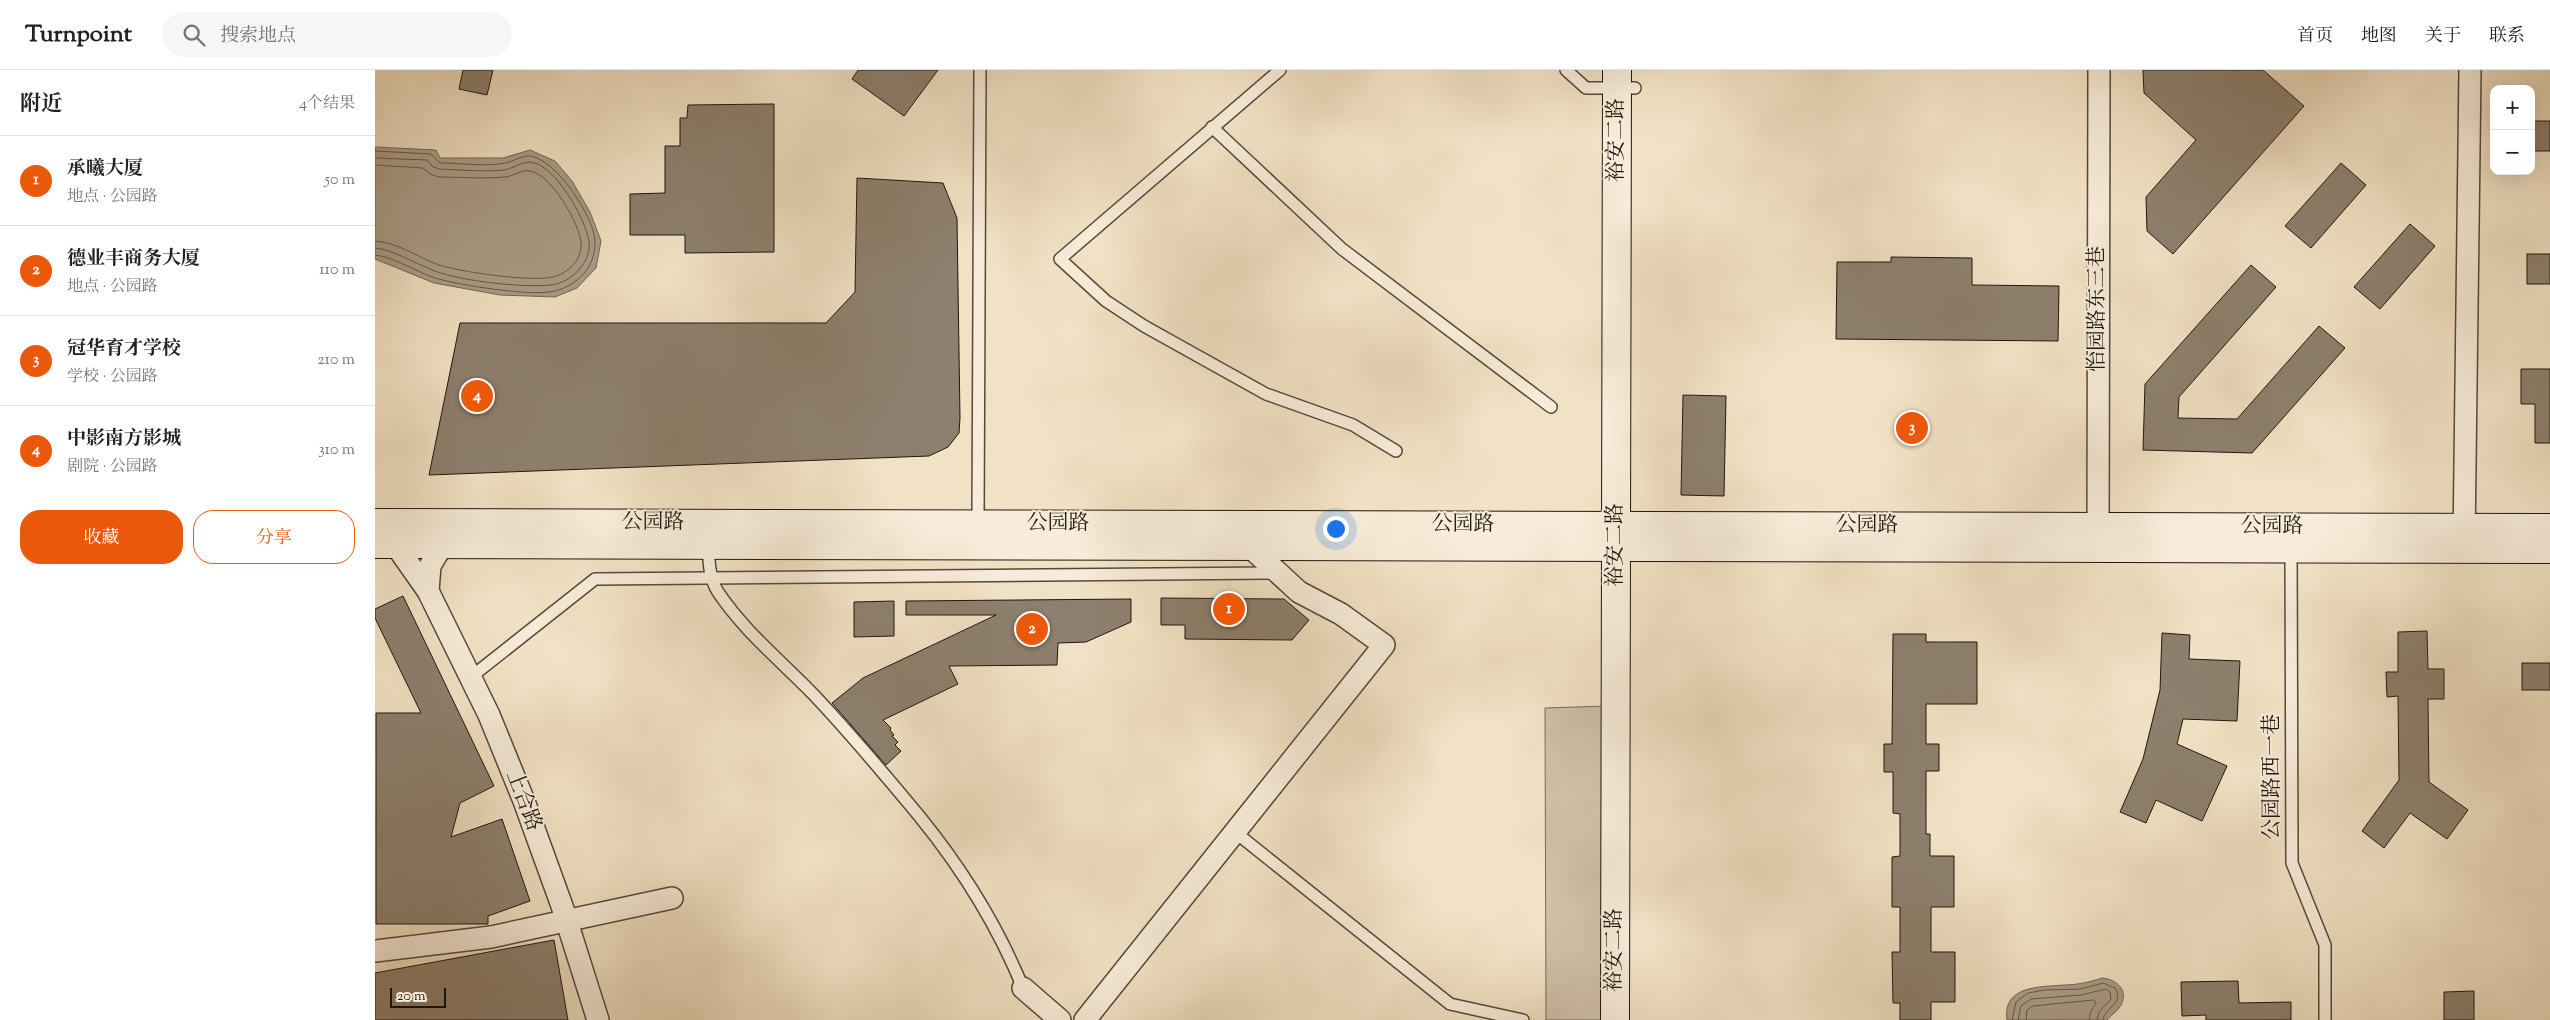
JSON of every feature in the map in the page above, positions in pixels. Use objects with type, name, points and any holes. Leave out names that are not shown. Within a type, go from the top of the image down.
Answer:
[{"type":"main road","name":"裕安二路","points":[[1615,1020],[1625,536],[1626,79]]},
{"type":"main road","name":"公园路","points":[[375,523],[978,524],[1625,536],[2291,538],[2464,538],[2550,528]]},
{"type":"main road","name":"公园路","points":[[385,544],[1249,546],[1625,536]]},
{"type":"main road","name":"裕安二路","points":[[1625,536],[1633,1020]]},
{"type":"main road","name":"公园路","points":[[2464,538],[2550,549]]},
{"type":"street","name":"怡园路东三巷","points":[[2098,537],[2099,70]]},
{"type":"street","points":[[2464,538],[2470,70]]},
{"type":"street","name":"上合路","points":[[385,544],[428,591],[471,676],[525,801],[598,1020]]},
{"type":"street","points":[[428,591],[430,566],[443,544]]},
{"type":"street","points":[[1085,1020],[1384,645],[1341,614],[1299,592],[1249,546]]},
{"type":"street","points":[[375,951],[491,937],[672,898]]},
{"type":"street","points":[[1023,988],[1060,1020]]},
{"type":"lane","points":[[978,524],[980,70]]},
{"type":"lane","points":[[1280,70],[1060,260],[1106,301],[1144,326],[1266,394],[1353,426],[1396,450]]},
{"type":"lane","points":[[1566,70],[1586,88],[1626,79]]},
{"type":"lane","points":[[1212,127],[1342,250],[1551,407]]},
{"type":"lane","name":"公园路西一巷","points":[[2291,538],[2292,863],[2325,945],[2325,1020]]},
{"type":"lane","points":[[708,545],[711,578],[718,592],[758,640],[820,702],[920,817],[969,881],[998,930],[1023,988]]},
{"type":"lane","points":[[471,676],[595,579],[1277,573]]},
{"type":"lane","points":[[1235,832],[1450,1004],[1523,1020]]},
{"type":"shaded area","points":[[1608,706],[1609,1020],[1546,1020],[1545,708]]},
{"type":"water","points":[[375,147],[436,150],[440,158],[503,158],[530,150],[555,161],[572,181],[590,212],[601,241],[596,268],[577,288],[555,297],[500,295],[434,283],[375,259]]},
{"type":"water","points":[[2102,978],[2120,986],[2123,995],[2120,1007],[2107,1020],[2007,1020],[2007,1009],[2011,1000],[2025,990],[2045,986],[2079,984]]},
{"type":"building","points":[[463,70],[493,70],[487,95],[459,89]]},
{"type":"building","points":[[858,70],[938,70],[904,116],[852,79]]},
{"type":"building","points":[[2143,70],[2263,70],[2304,106],[2173,254],[2147,231],[2146,197],[2196,140],[2144,93]]},
{"type":"building","points":[[774,104],[774,252],[685,253],[685,235],[630,235],[630,194],[665,193],[665,146],[680,146],[680,118],[687,118],[688,105]]},
{"type":"building","points":[[2535,121],[2550,121],[2550,151],[2535,151]]},
{"type":"building","points":[[2341,163],[2366,185],[2311,248],[2285,226]]},
{"type":"building","points":[[857,178],[943,183],[957,218],[960,418],[959,433],[948,447],[929,456],[429,475],[460,323],[826,323],[855,292]]},
{"type":"building","points":[[2410,224],[2435,246],[2380,309],[2354,287]]},
{"type":"building","points":[[2527,254],[2550,254],[2550,284],[2527,284]]},
{"type":"building","points":[[1891,257],[1972,258],[1972,285],[2059,286],[2058,341],[1836,339],[1837,262],[1891,262]]},
{"type":"building","points":[[2251,265],[2276,287],[2179,397],[2178,418],[2237,419],[2319,326],[2345,348],[2252,453],[2143,450],[2145,384]]},
{"type":"building","points":[[2521,369],[2550,369],[2550,443],[2535,443],[2535,404],[2521,404]]},
{"type":"building","points":[[1683,395],[1726,396],[1724,496],[1681,495]]},
{"type":"building","points":[[403,596],[494,786],[460,803],[451,837],[502,819],[530,901],[488,916],[488,924],[376,924],[376,713],[421,713],[375,618],[375,609]]},
{"type":"building","points":[[1161,598],[1284,599],[1309,620],[1292,640],[1185,639],[1185,625],[1161,625]]},
{"type":"building","points":[[1131,599],[1131,622],[1086,642],[1058,643],[1057,665],[949,666],[958,684],[883,720],[891,728],[890,730],[894,735],[892,736],[898,742],[895,745],[901,751],[886,765],[832,703],[863,678],[996,615],[906,615],[906,601]]},
{"type":"building","points":[[894,601],[894,636],[854,637],[854,602]]},
{"type":"building","points":[[2427,631],[2428,669],[2444,669],[2444,699],[2428,699],[2429,782],[2468,810],[2447,839],[2410,813],[2384,848],[2362,831],[2399,780],[2398,696],[2387,697],[2386,672],[2398,672],[2398,632]]},
{"type":"building","points":[[2162,633],[2190,635],[2189,659],[2240,661],[2237,721],[2183,719],[2177,744],[2227,766],[2202,821],[2156,800],[2146,823],[2120,812],[2143,759],[2160,690]]},
{"type":"building","points":[[1893,634],[1926,634],[1926,642],[1977,642],[1977,704],[1926,704],[1926,744],[1939,744],[1939,771],[1926,771],[1926,834],[1930,834],[1930,856],[1954,856],[1954,907],[1931,907],[1931,952],[1955,952],[1955,1002],[1931,1002],[1931,1020],[1900,1020],[1900,1003],[1893,1003],[1892,952],[1900,952],[1900,907],[1892,907],[1892,857],[1900,856],[1900,814],[1893,813],[1893,772],[1884,772],[1884,744],[1892,744]]},
{"type":"building","points":[[2522,663],[2550,663],[2550,690],[2522,690]]},
{"type":"building","points":[[554,940],[568,1020],[375,1020],[375,973]]},
{"type":"building","points":[[2238,981],[2239,1003],[2291,1002],[2291,1020],[2206,1020],[2206,1015],[2182,1016],[2181,982]]},
{"type":"building","points":[[2474,991],[2474,1020],[2444,1020],[2444,992]]},
{"type":"place","name":"中影南方影城","points":[[477,396]]},
{"type":"place","name":"冠华育才学校","points":[[1912,428]]},
{"type":"place","name":"承曦大厦","points":[[1229,609]]},
{"type":"place","name":"德业丰商务大厦","points":[[1032,629]]}]
